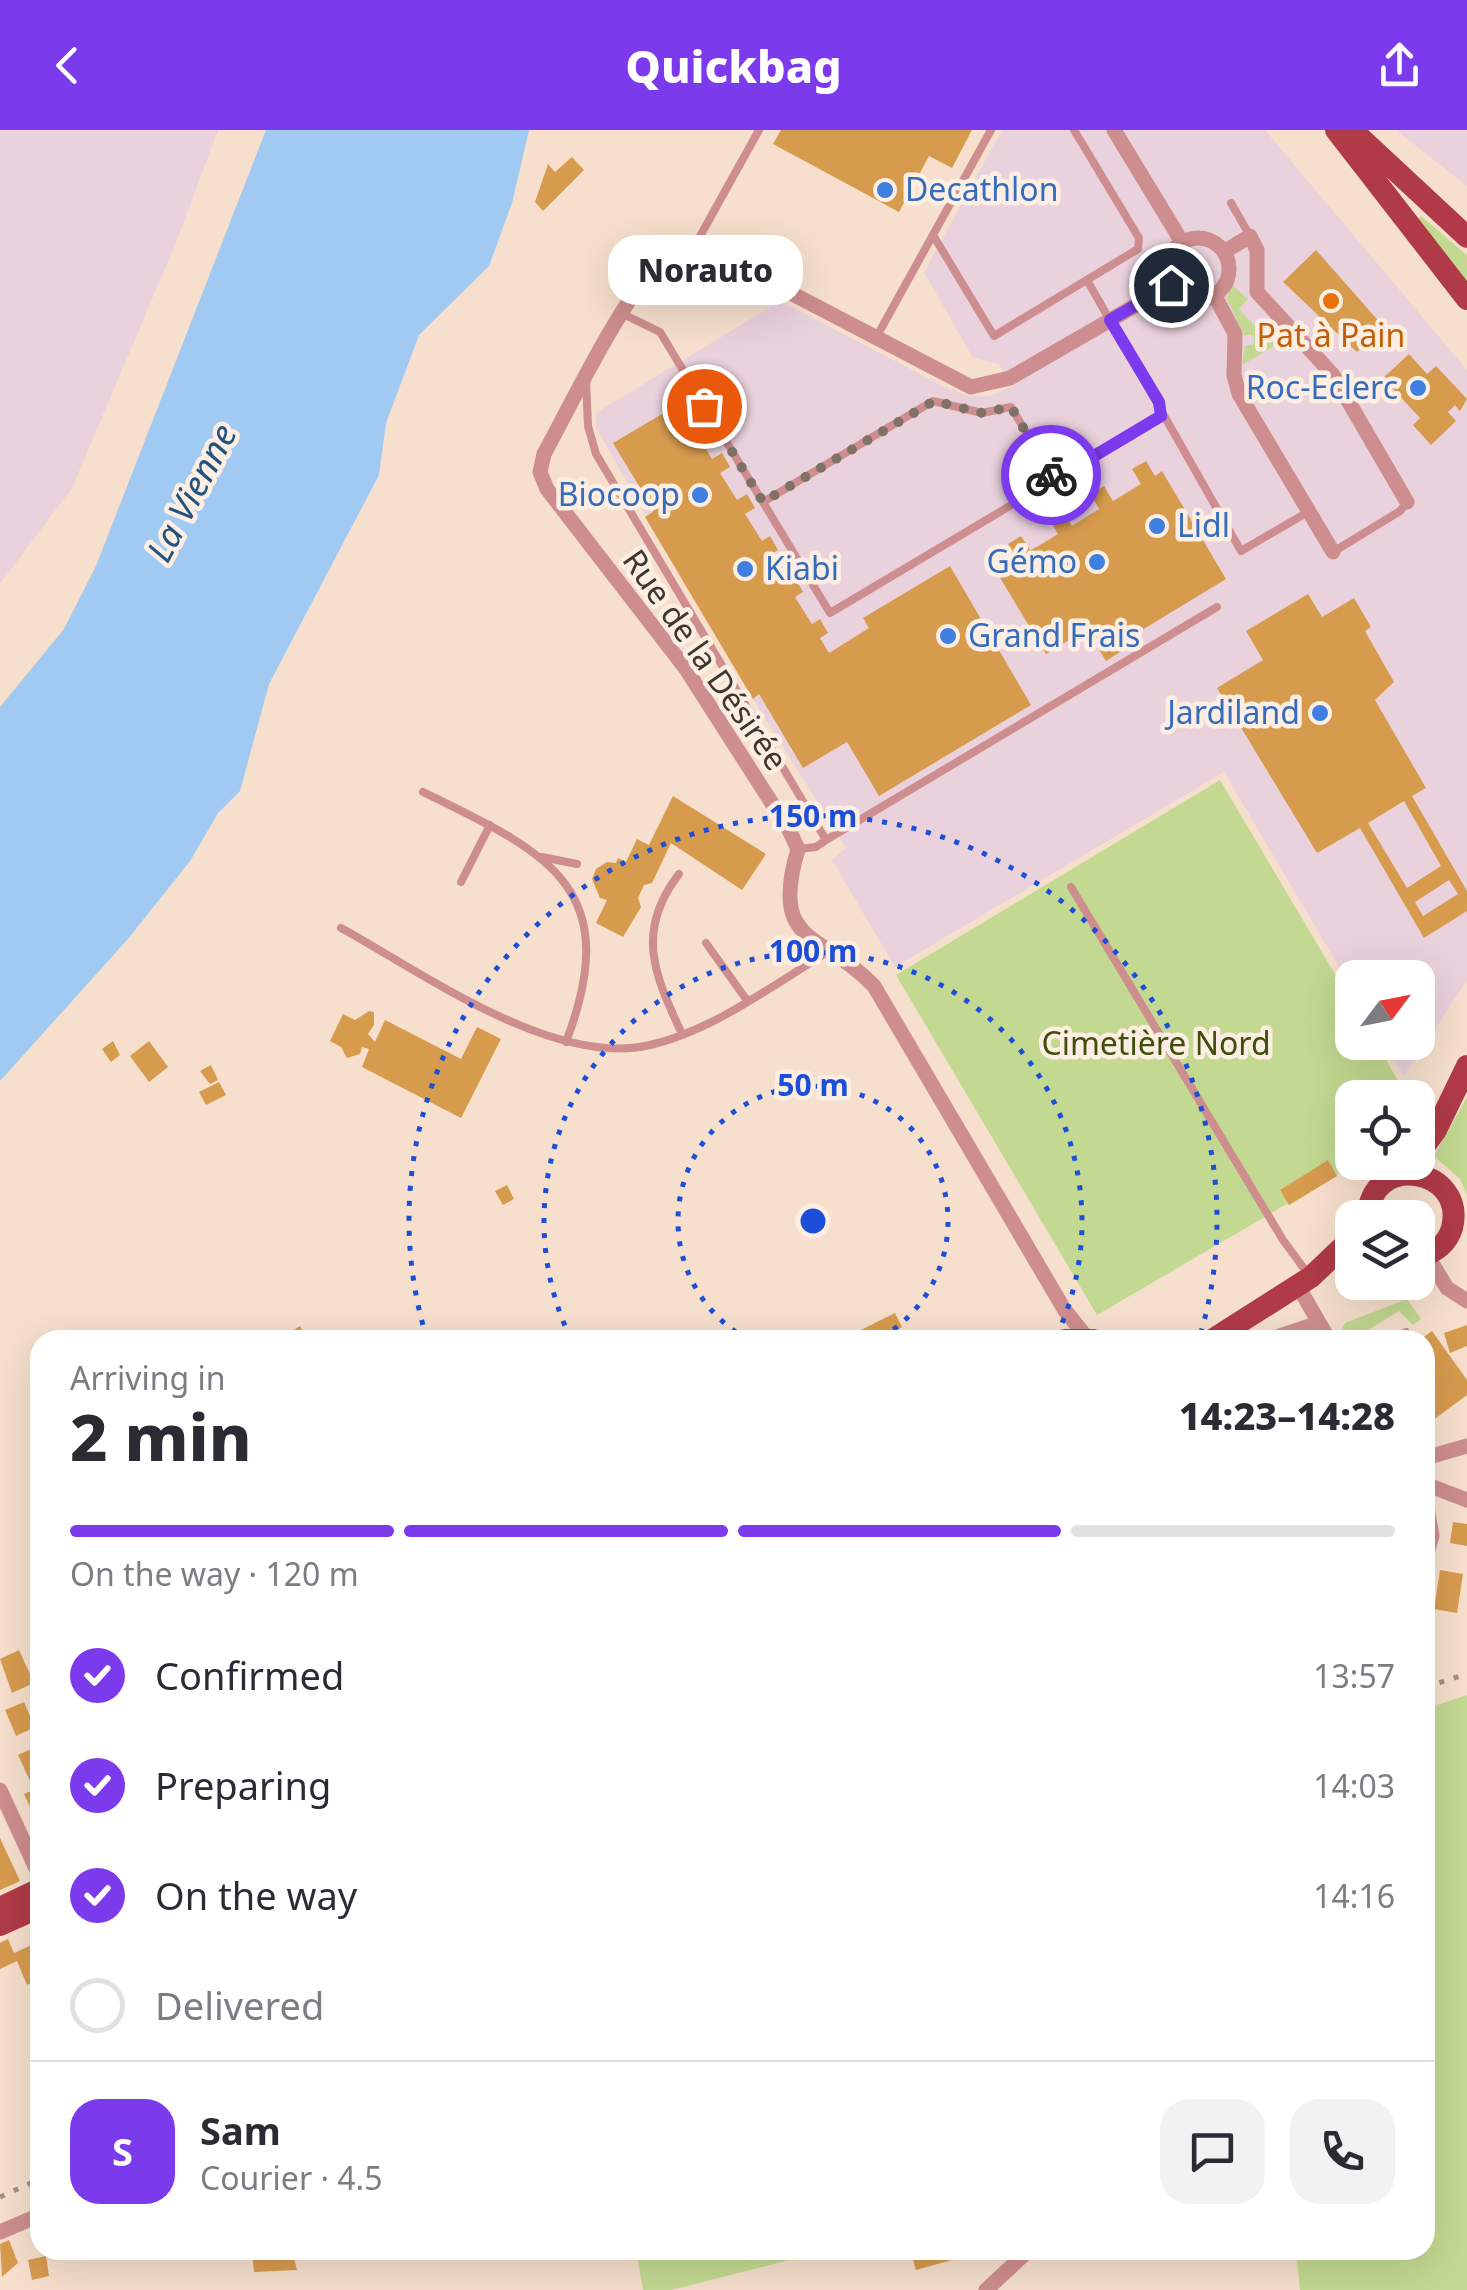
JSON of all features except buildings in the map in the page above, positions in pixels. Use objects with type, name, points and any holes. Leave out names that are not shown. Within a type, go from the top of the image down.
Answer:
[{"type":"main road","points":[[1336,130],[1467,299]]},
{"type":"main road","points":[[1352,130],[1467,237]]},
{"type":"main road","points":[[1435,1131],[1467,1066]]},
{"type":"main road","points":[[1374,1200],[1380,1185],[1388,1180]]},
{"type":"main road","points":[[1433,1180],[1446,1191],[1458,1234],[1435,1248]]},
{"type":"main road","points":[[1228,1330],[1304,1282],[1335,1254]]},
{"type":"main road","points":[[1304,1282],[1335,1271]]},
{"type":"main road","points":[[0,1908],[30,1894]]},
{"type":"main road","points":[[0,1925],[30,1912]]},
{"type":"street","points":[[1114,130],[1182,242]]},
{"type":"street","points":[[1224,252],[1250,236],[1257,250],[1257,292],[1333,375],[1407,502]]},
{"type":"street","points":[[1205,238],[1224,252],[1230,271],[1215,296],[1190,300],[1171,285],[1168,261],[1182,242],[1205,238]]},
{"type":"street","name":"Rue de la Désirée","points":[[689,256],[648,275],[544,454],[540,472],[547,490],[686,668],[798,849]]},
{"type":"street","points":[[689,256],[735,264],[952,381],[980,386],[1010,378],[1171,285]]},
{"type":"street","points":[[1215,296],[1235,334],[1239,394],[1333,552]]},
{"type":"street","points":[[798,849],[788,883],[790,907],[802,929],[826,952],[874,986],[1077,1330]]},
{"type":"street","points":[[1435,1273],[1447,1288],[1467,1301]]},
{"type":"street","points":[[1304,1282],[1323,1330]]},
{"type":"street","points":[[1059,1330],[1064,1309]]},
{"type":"street","points":[[1295,1330],[1318,1322]]},
{"type":"street","points":[[1435,1455],[1467,1446]]},
{"type":"street","points":[[1435,1488],[1467,1500]]},
{"type":"street","points":[[0,1790],[30,1855]]},
{"type":"street","points":[[0,2232],[30,2219]]},
{"type":"street","points":[[986,2290],[1018,2260]]},
{"type":"lane","points":[[689,256],[759,130]]},
{"type":"lane","points":[[875,340],[991,130]]},
{"type":"lane","points":[[933,235],[994,336],[1138,250],[1139,238],[1074,130]]},
{"type":"lane","points":[[1230,203],[1250,236]]},
{"type":"lane","points":[[1087,280],[1241,552],[1308,512]]},
{"type":"lane","points":[[623,314],[660,332],[830,613],[1161,416]]},
{"type":"lane","points":[[586,380],[588,426],[596,454],[826,840]]},
{"type":"lane","points":[[763,502],[934,401],[982,413],[1011,407],[1054,480]]},
{"type":"lane","points":[[1333,552],[1400,511],[1407,502]]},
{"type":"lane","points":[[798,849],[816,847],[1217,607]]},
{"type":"lane","points":[[423,792],[490,825],[542,857],[570,892],[587,941],[586,978],[566,1042]]},
{"type":"lane","points":[[461,882],[490,825]]},
{"type":"lane","points":[[542,857],[577,864]]},
{"type":"lane","points":[[679,874],[658,905],[652,944],[664,994],[682,1034]]},
{"type":"lane","points":[[1071,887],[1283,1240],[1304,1282]]},
{"type":"lane","points":[[341,928],[469,998],[566,1042],[627,1049],[682,1034],[826,952]]},
{"type":"lane","points":[[706,943],[746,999]]},
{"type":"shaded area","points":[[0,130],[218,130],[177,240],[72,488],[0,584]]},
{"type":"shaded area","points":[[1002,130],[1265,130],[1467,370],[1467,980],[1435,1029],[1435,960],[1335,960],[1224,772],[895,967],[832,860],[846,848],[753,699],[596,428],[596,413],[780,301],[969,396],[990,396],[1011,387],[999,364],[973,358],[924,272]]},
{"type":"shaded area","points":[[1398,130],[1467,130],[1467,186],[1401,134]]},
{"type":"shaded area","points":[[1394,1060],[1414,1060],[1404,1076]]},
{"type":"green space","points":[[1421,216],[1467,255],[1467,289],[1416,222]]},
{"type":"green space","points":[[1231,284],[1248,299],[1239,309],[1270,343],[1281,334],[1286,339],[1242,365],[1245,346],[1254,344],[1253,335],[1244,335],[1227,299]]},
{"type":"green space","name":"Cimetière Nord","points":[[1220,780],[1335,974],[1335,1060],[1386,1060],[1398,1080],[1335,1080],[1335,1176],[1097,1315],[896,975]]},
{"type":"green space","points":[[1467,1097],[1467,1195],[1460,1179],[1435,1154]]},
{"type":"green space","points":[[1404,1300],[1421,1319],[1413,1325],[1399,1311],[1368,1330],[1342,1330],[1345,1323]]},
{"type":"green space","points":[[1467,1695],[1467,2290],[1300,2290],[1297,2260],[1435,2260],[1435,1706]]},
{"type":"green space","points":[[638,2260],[790,2260],[671,2290],[643,2290]]},
{"type":"water","name":"La Vienne","points":[[266,130],[529,130],[512,203],[489,266],[419,335],[386,423],[379,475],[269,684],[240,791],[218,813],[190,861],[127,940],[0,1081],[0,707],[64,629],[96,566]]},
{"type":"railway","points":[[1435,1684],[1467,1674]]},
{"type":"railway","points":[[0,2197],[30,2184]]},
{"type":"way so far","points":[[704,406],[763,502],[934,401],[964,412],[996,412],[1011,407],[1051,475]]},
{"type":"place","name":"Decathlon","points":[[885,190]]},
{"type":"place","name":"Pat à Pain","points":[[1331,301]]},
{"type":"place","name":"Roc-Eclerc","points":[[1418,388]]},
{"type":"place","name":"Norauto","points":[[704,406]]},
{"type":"place","name":"Biocoop","points":[[700,495]]},
{"type":"place","name":"Lidl","points":[[1157,526]]},
{"type":"place","name":"Gémo","points":[[1097,562]]},
{"type":"place","name":"Kiabi","points":[[745,569]]},
{"type":"place","name":"Grand Frais","points":[[948,636]]},
{"type":"place","name":"Jardiland","points":[[1320,713]]},
{"type":"route","points":[[1051,475],[1054,480],[1161,416],[1159,402],[1110,320],[1171,285]]}]
